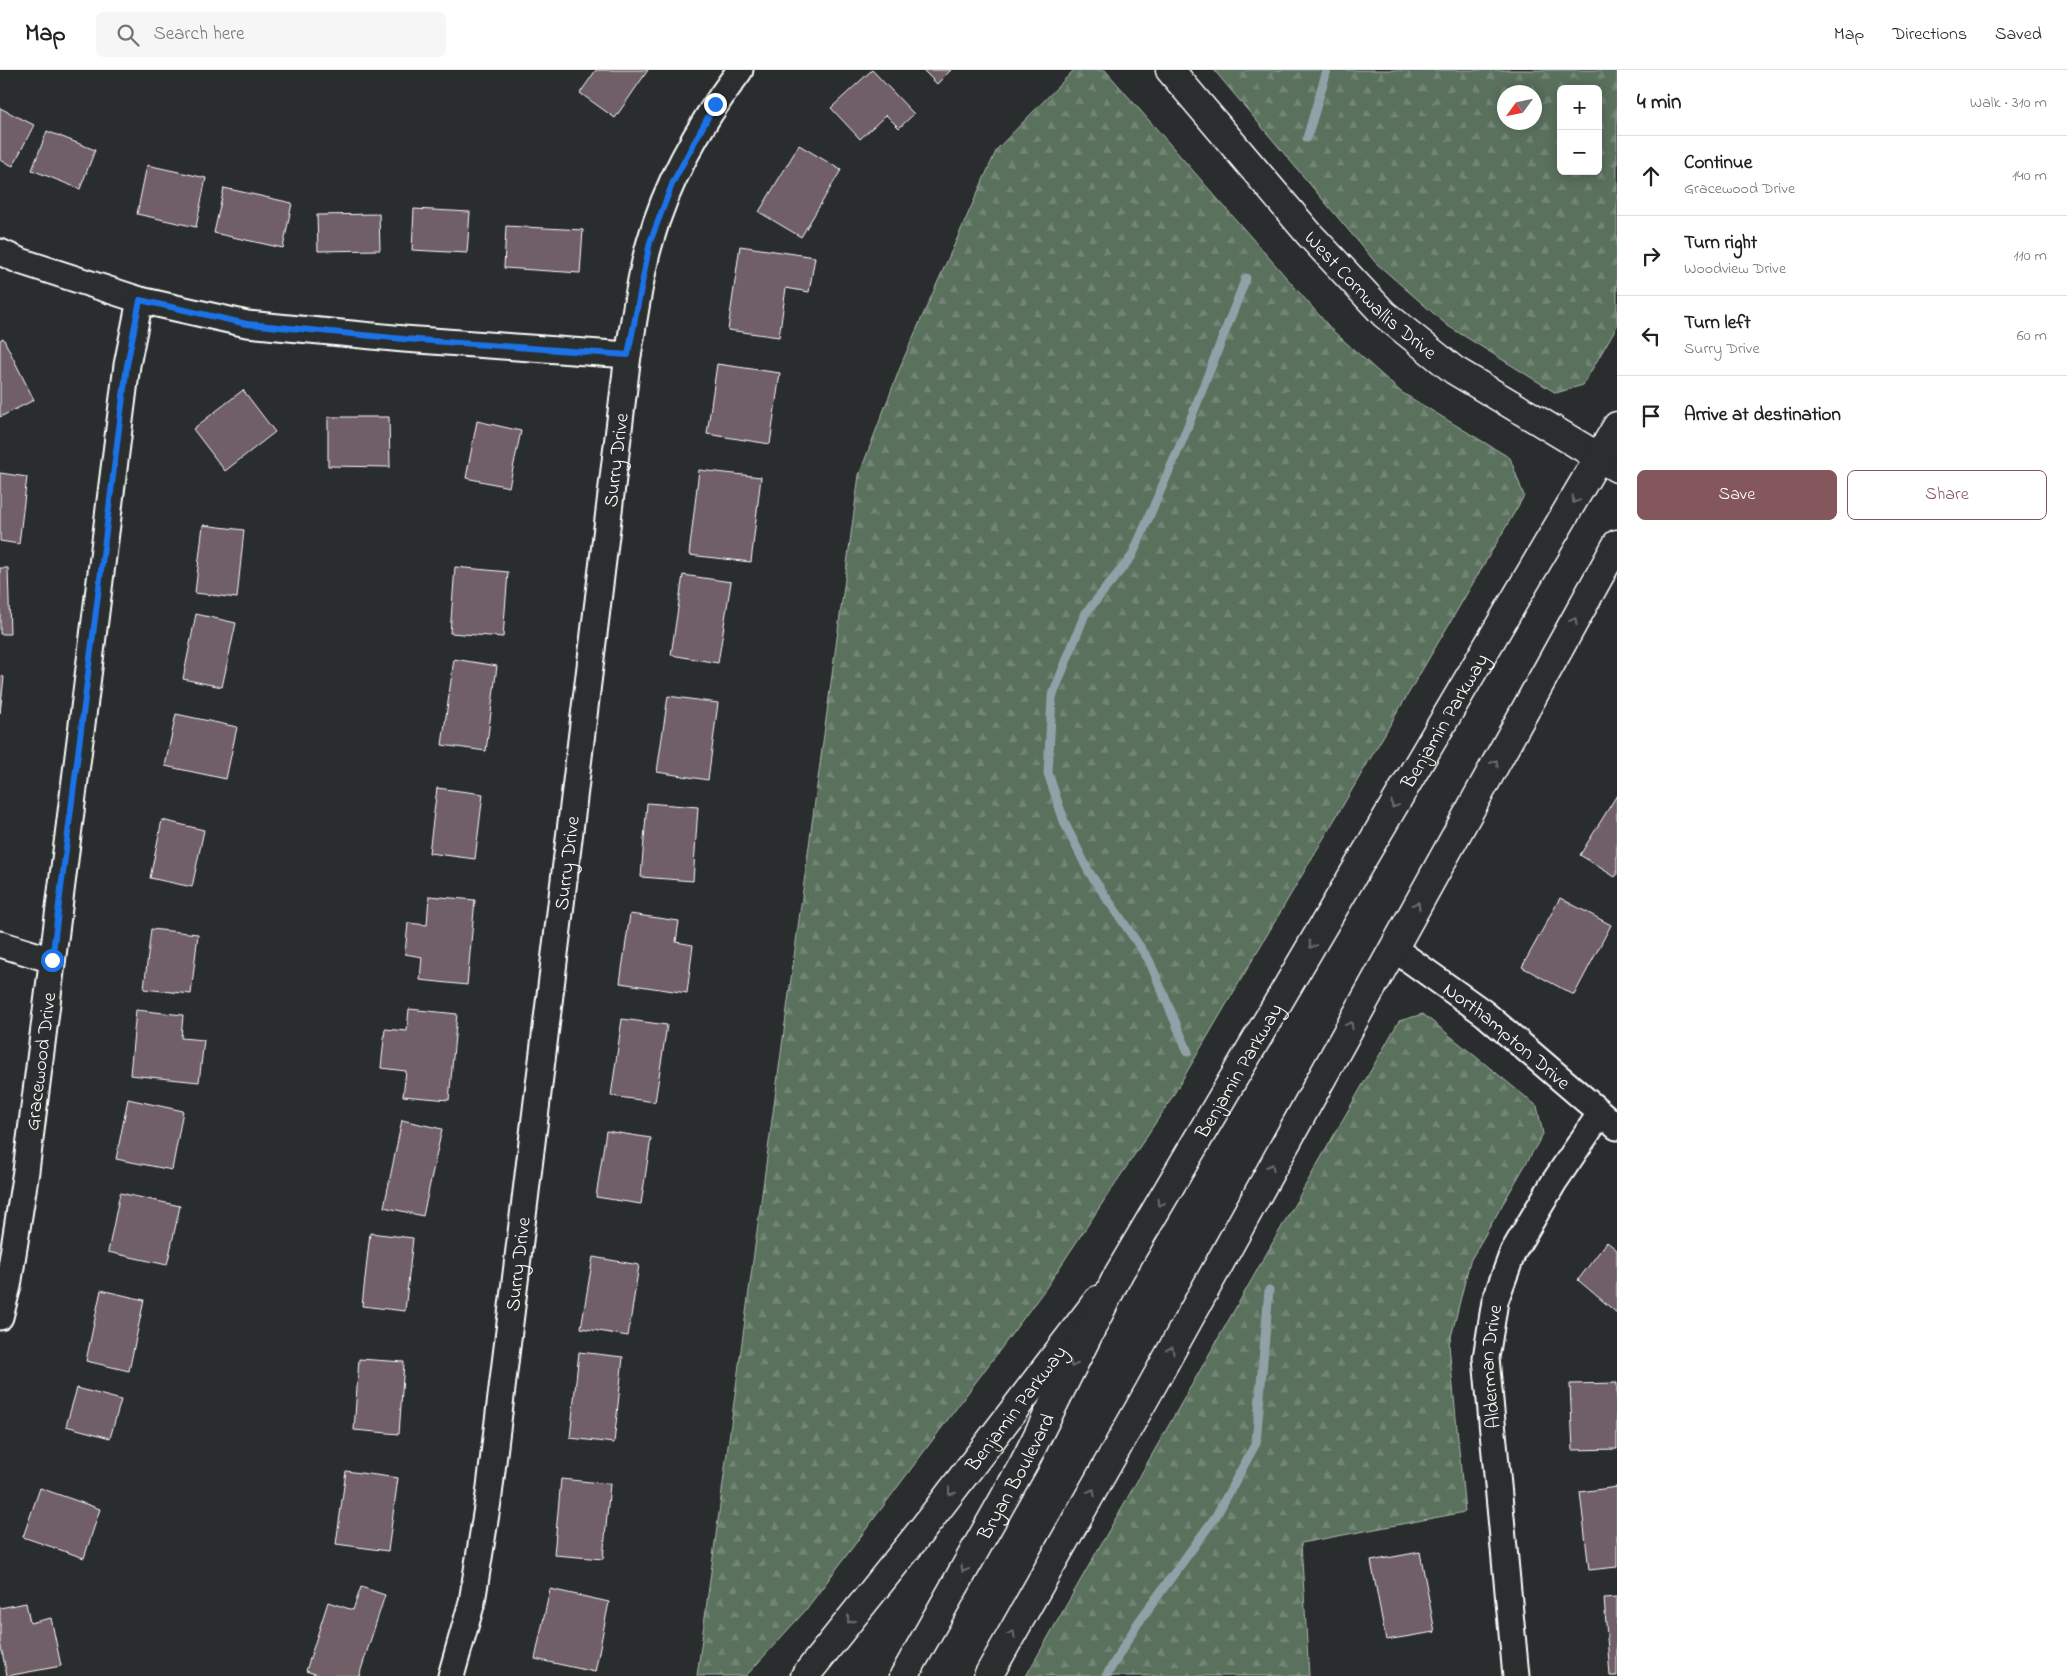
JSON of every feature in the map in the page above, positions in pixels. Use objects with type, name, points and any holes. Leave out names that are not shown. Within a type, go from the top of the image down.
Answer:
[{"type":"main road","name":"West Cornwallis Drive","points":[[1170,70],[1310,235],[1384,314],[1454,370],[1608,463]]},
{"type":"main road","name":"Benjamin Parkway","points":[[805,1676],[925,1526],[1118,1273],[1608,463],[1617,426]]},
{"type":"main road","points":[[988,1676],[1149,1391],[1617,544]]},
{"type":"main road","name":"Bryan Boulevard","points":[[904,1676],[1024,1463],[1118,1273]]},
{"type":"street","name":"Surry Drive","points":[[451,1676],[472,1602],[489,1496],[628,355],[650,242],[670,190],[715,104],[740,70]]},
{"type":"street","points":[[0,252],[20,262],[140,300],[247,324],[404,339],[628,355]]},
{"type":"street","name":"Gracewood Drive","points":[[0,1318],[8,1286],[26,1171],[127,365],[140,300]]},
{"type":"street","points":[[0,944],[52,960]]},
{"type":"street","name":"Northampton Drive","points":[[1393,948],[1484,1013],[1608,1120]]},
{"type":"street","name":"Alderman Drive","points":[[1516,1676],[1486,1358],[1495,1301],[1513,1252],[1554,1182],[1608,1120]]},
{"type":"green space","points":[[1074,70],[1105,70],[1333,331],[1401,392],[1510,458],[1524,496],[1168,1104],[1046,1288],[805,1611],[746,1676],[697,1676],[859,475],[903,360],[997,149]]},
{"type":"green space","points":[[1214,70],[1617,70],[1617,326],[1583,385],[1556,393],[1448,326],[1376,263]]},
{"type":"green space","points":[[1423,1014],[1537,1106],[1543,1134],[1470,1261],[1449,1345],[1465,1512],[1301,1543],[1309,1676],[1026,1676],[1399,1021]]},
{"type":"building","points":[[596,70],[648,70],[615,118],[580,93]]},
{"type":"building","points":[[872,70],[914,114],[899,128],[886,115],[860,139],[831,108]]},
{"type":"building","points":[[923,70],[951,70],[937,84]]},
{"type":"building","points":[[0,108],[34,125],[13,166],[0,160]]},
{"type":"building","points":[[47,131],[95,150],[80,189],[32,170]]},
{"type":"building","points":[[799,145],[841,170],[801,237],[759,212]]},
{"type":"building","points":[[147,165],[206,178],[196,227],[137,214]]},
{"type":"building","points":[[224,188],[292,203],[283,248],[214,233]]},
{"type":"building","points":[[414,209],[470,212],[467,253],[412,250]]},
{"type":"building","points":[[379,214],[380,250],[318,251],[317,215]]},
{"type":"building","points":[[506,226],[583,230],[580,273],[504,268]]},
{"type":"building","points":[[740,246],[815,257],[809,292],[786,288],[779,337],[728,330]]},
{"type":"building","points":[[3,338],[34,400],[0,417],[0,340]]},
{"type":"building","points":[[717,364],[780,373],[770,444],[707,434]]},
{"type":"building","points":[[243,390],[275,432],[225,471],[193,429]]},
{"type":"building","points":[[328,417],[389,417],[390,467],[328,466]]},
{"type":"building","points":[[477,421],[521,431],[509,487],[466,478]]},
{"type":"building","points":[[699,470],[761,477],[751,562],[689,555]]},
{"type":"building","points":[[0,473],[27,477],[19,544],[0,541]]},
{"type":"building","points":[[203,525],[244,530],[237,598],[195,593]]},
{"type":"building","points":[[455,567],[508,572],[503,637],[450,633]]},
{"type":"building","points":[[0,568],[8,568],[10,634],[0,634]]},
{"type":"building","points":[[683,575],[731,582],[718,663],[671,655]]},
{"type":"building","points":[[196,614],[236,623],[222,687],[183,679]]},
{"type":"building","points":[[454,659],[497,666],[486,751],[442,745]]},
{"type":"building","points":[[0,676],[4,677],[0,713]]},
{"type":"building","points":[[668,696],[718,703],[708,780],[657,772]]},
{"type":"building","points":[[176,714],[237,727],[226,779],[165,766]]},
{"type":"building","points":[[437,788],[483,794],[475,859],[429,853]]},
{"type":"building","points":[[1617,795],[1617,875],[1615,877],[1580,855]]},
{"type":"building","points":[[647,803],[698,807],[693,881],[641,877]]},
{"type":"building","points":[[162,820],[204,830],[192,887],[150,878]]},
{"type":"building","points":[[429,896],[475,900],[467,985],[420,980],[422,957],[405,954],[408,923],[427,925]]},
{"type":"building","points":[[1560,898],[1611,925],[1574,995],[1522,967]]},
{"type":"building","points":[[630,914],[679,921],[676,942],[693,945],[687,993],[620,983]]},
{"type":"building","points":[[151,929],[198,934],[191,994],[144,989]]},
{"type":"building","points":[[409,1009],[457,1014],[449,1100],[403,1096],[406,1071],[381,1068],[385,1029],[407,1031]]},
{"type":"building","points":[[136,1010],[183,1015],[181,1038],[204,1040],[199,1082],[130,1075]]},
{"type":"building","points":[[622,1019],[667,1025],[655,1102],[611,1096]]},
{"type":"building","points":[[128,1099],[183,1111],[172,1170],[116,1159]]},
{"type":"building","points":[[402,1120],[442,1129],[423,1216],[384,1207]]},
{"type":"building","points":[[606,1131],[651,1138],[641,1204],[596,1197]]},
{"type":"building","points":[[120,1193],[180,1206],[167,1265],[108,1252]]},
{"type":"building","points":[[370,1233],[413,1238],[405,1311],[362,1306]]},
{"type":"building","points":[[1607,1242],[1617,1250],[1617,1313],[1578,1280]]},
{"type":"building","points":[[593,1257],[639,1265],[628,1336],[581,1328]]},
{"type":"building","points":[[101,1290],[144,1300],[129,1371],[86,1361]]},
{"type":"building","points":[[579,1352],[623,1357],[614,1443],[570,1438]]},
{"type":"building","points":[[359,1359],[404,1362],[399,1434],[354,1430]]},
{"type":"building","points":[[1617,1383],[1617,1449],[1573,1450],[1570,1384]]},
{"type":"building","points":[[77,1388],[121,1400],[110,1438],[66,1426]]},
{"type":"building","points":[[346,1471],[398,1478],[388,1551],[336,1544]]},
{"type":"building","points":[[561,1479],[610,1484],[603,1559],[554,1555]]},
{"type":"building","points":[[1617,1487],[1617,1567],[1589,1570],[1580,1492]]},
{"type":"building","points":[[40,1488],[100,1509],[84,1558],[23,1537]]},
{"type":"building","points":[[1420,1552],[1435,1632],[1386,1640],[1371,1561]]},
{"type":"building","points":[[361,1587],[385,1595],[359,1676],[321,1676],[306,1671],[328,1602],[353,1610]]},
{"type":"building","points":[[550,1589],[609,1602],[595,1672],[535,1659]]},
{"type":"building","points":[[1617,1597],[1617,1676],[1610,1676],[1604,1598]]},
{"type":"building","points":[[26,1603],[30,1623],[51,1618],[61,1666],[7,1676],[0,1642],[0,1608]]},
{"type":"waterway","points":[[1307,138],[1327,70]]},
{"type":"waterway","points":[[1188,1052],[1149,960],[1089,872],[1065,824],[1048,773],[1052,697],[1085,614],[1132,556],[1182,441],[1246,278]]},
{"type":"waterway","points":[[1106,1676],[1138,1623],[1216,1516],[1256,1443],[1269,1290]]},
{"type":"route","points":[[52,960],[127,365],[140,300],[247,324],[404,339],[628,355],[650,242],[673,182],[715,104]]}]
